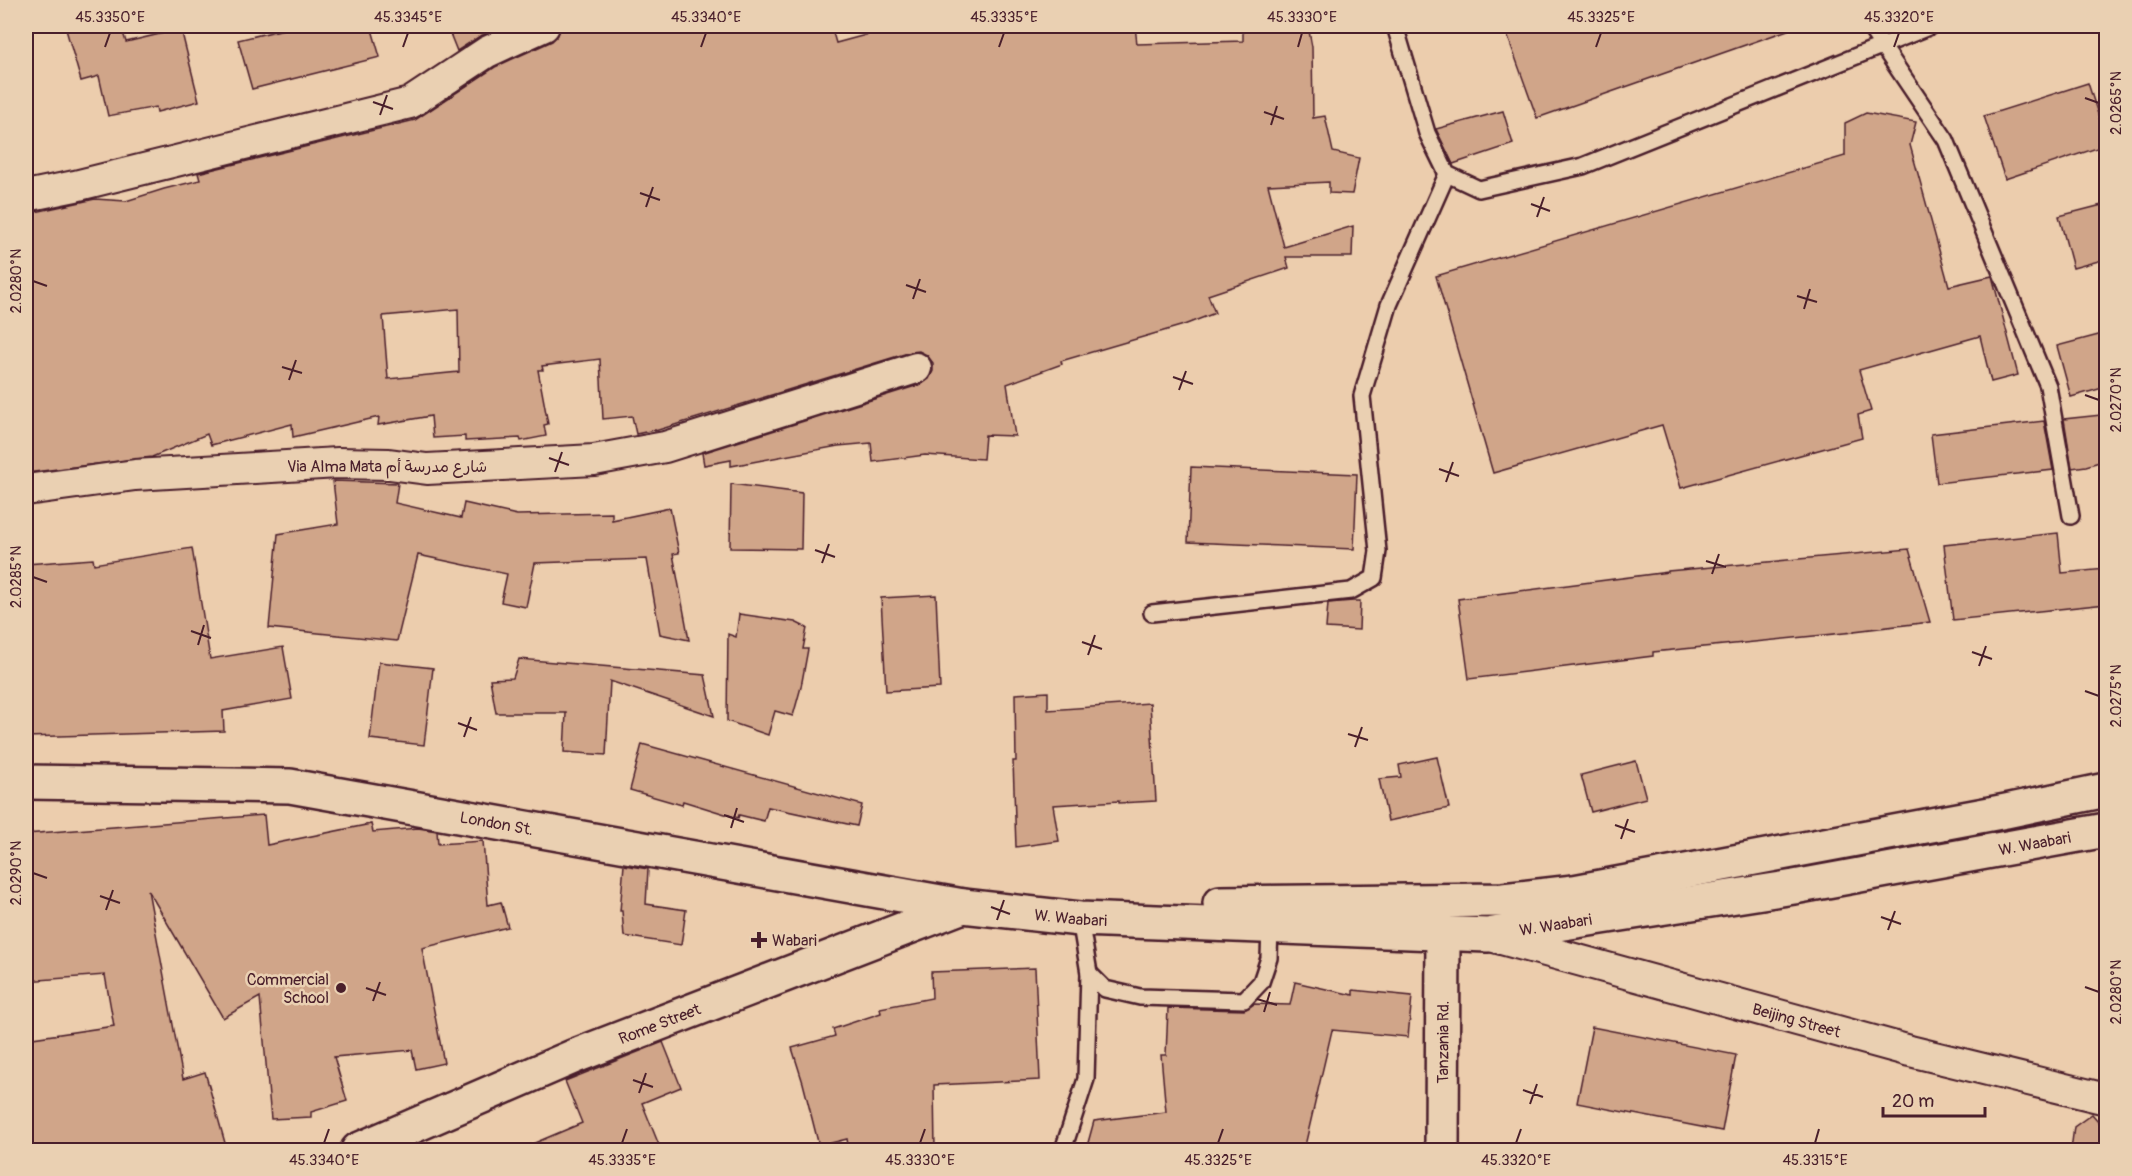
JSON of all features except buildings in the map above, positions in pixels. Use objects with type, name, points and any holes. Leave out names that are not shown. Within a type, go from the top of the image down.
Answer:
[{"type":"main road","name":"London St.","points":[[26,782],[290,786],[963,906]]},
{"type":"main road","name":"W. Waabari","points":[[963,906],[1503,900],[1574,892],[2006,812],[2106,790]]},
{"type":"main road","name":"W. Waabari","points":[[963,906],[1080,919],[1487,935],[1794,887],[2106,830]]},
{"type":"main road","name":"Rome Street","points":[[358,1150],[575,1056],[963,906]]},
{"type":"main road","name":"Tanzania Rd.","points":[[1442,1150],[1443,932]]},
{"type":"street","points":[[26,196],[75,186],[410,103],[487,52],[544,26]]},
{"type":"street","name":"Via Alma Mata شارع مدرسة أم","points":[[26,490],[135,475],[338,463],[388,464],[428,469],[594,460],[665,447],[916,368]]},
{"type":"street","name":"Beijing Street","points":[[1487,935],[1910,1052],[2106,1099]]},
{"type":"lane","points":[[1395,26],[1427,133],[1447,174],[1479,189],[1583,166],[1931,26]]},
{"type":"lane","points":[[1869,26],[1946,140],[2048,386],[2071,516]]},
{"type":"lane","points":[[1152,613],[1351,591],[1374,578],[1378,551],[1362,396],[1389,305],[1447,174]]},
{"type":"lane","points":[[1063,1150],[1086,1079],[1089,973],[1080,919]]},
{"type":"lane","points":[[1089,973],[1105,989],[1140,998],[1245,1000],[1261,982],[1269,958],[1270,926]]},
{"type":"place","name":"Wabari","points":[[759,940]]},
{"type":"place","name":"Commercial School","points":[[341,988]]}]
